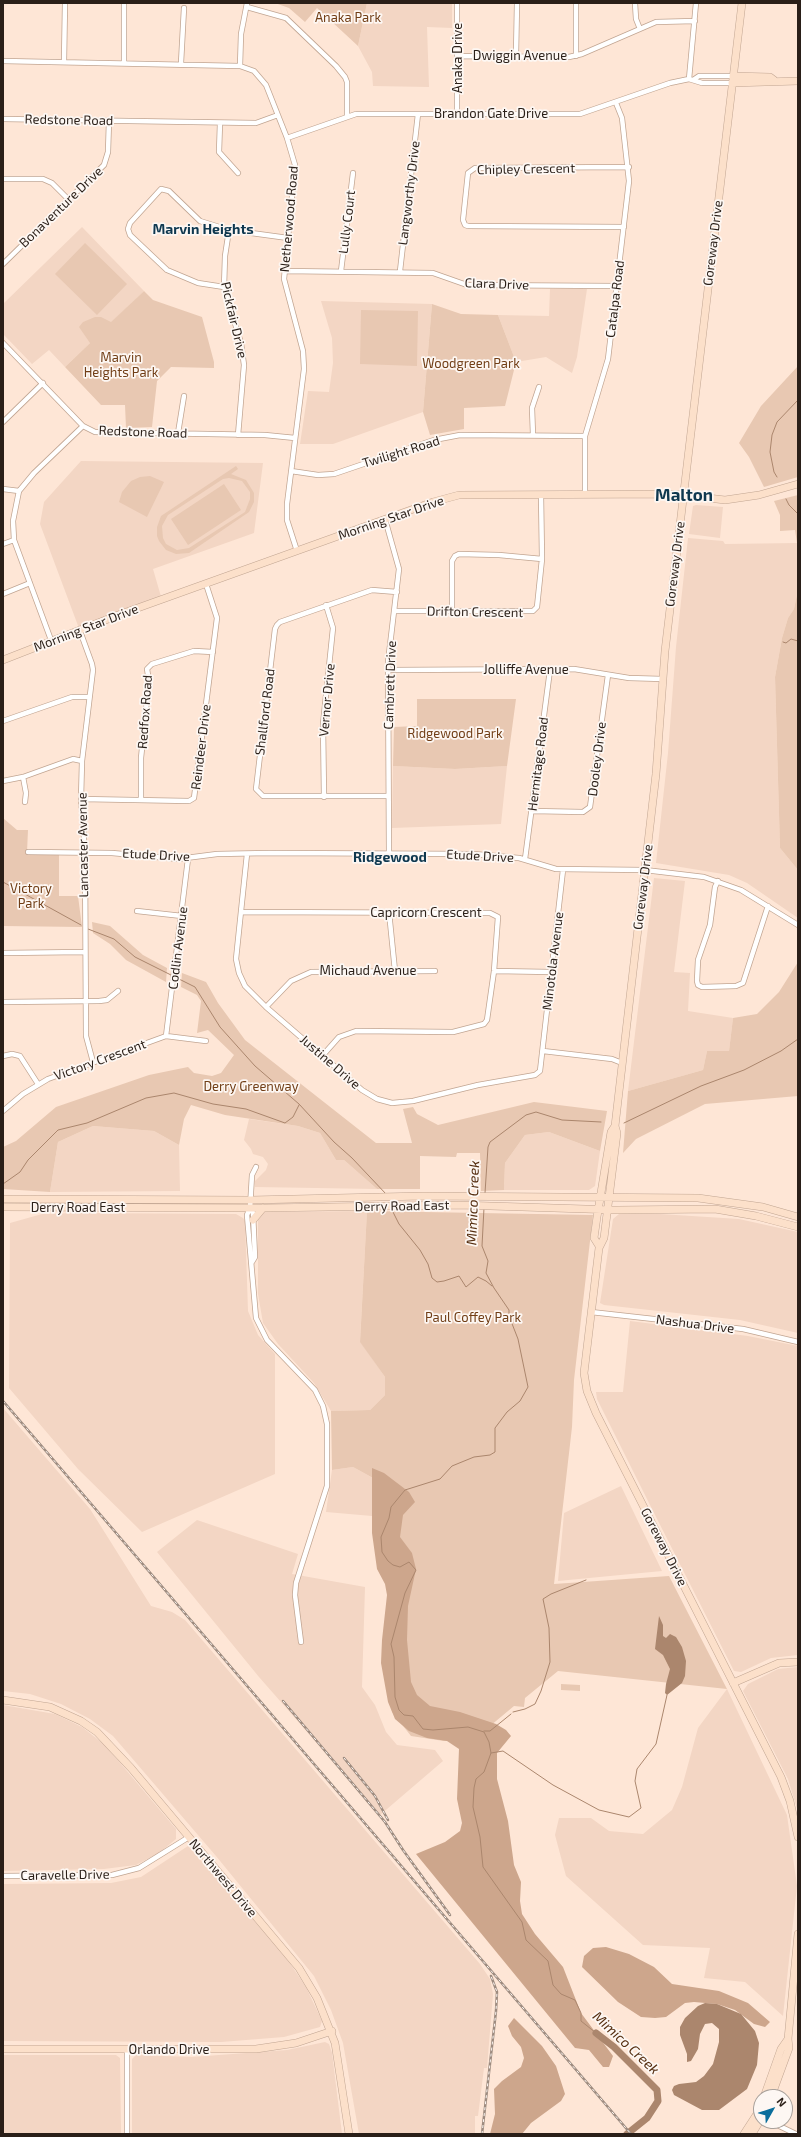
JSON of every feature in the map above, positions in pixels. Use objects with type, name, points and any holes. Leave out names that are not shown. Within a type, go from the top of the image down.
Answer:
[{"type":"main road","name":"Goreway Drive","points":[[742,3],[663,679],[656,774],[616,1113],[615,1126],[617,1133],[610,1198],[604,1238],[599,1246],[584,1373],[591,1402],[780,1777],[790,1801],[798,1837]]},
{"type":"main road","name":"Brandon Gate Drive","points":[[732,79],[770,83],[774,80],[798,81]]},
{"type":"main road","name":"Morning Star Drive","points":[[3,660],[51,640],[80,631],[385,519],[433,502],[459,495],[684,495],[731,499],[759,495],[798,484]]},
{"type":"main road","name":"Goreway Drive","points":[[599,1246],[594,1238],[598,1208],[611,1132],[615,1126]]},
{"type":"main road","points":[[404,1197],[400,1202],[404,1206]]},
{"type":"main road","name":"Derry Road East","points":[[3,1199],[251,1200],[459,1197],[479,1201],[493,1201],[530,1197],[698,1198],[763,1207],[798,1217]]},
{"type":"main road","points":[[459,1197],[459,1205]]},
{"type":"main road","points":[[529,1206],[530,1197]]},
{"type":"main road","name":"Derry Road East","points":[[3,1207],[263,1208],[459,1205],[479,1201]]},
{"type":"main road","name":"Derry Road East","points":[[493,1201],[529,1206],[608,1209],[715,1209],[762,1217],[798,1227]]},
{"type":"main road","points":[[253,1220],[263,1208]]},
{"type":"main road","points":[[733,1683],[779,1663],[798,1662]]},
{"type":"main road","name":"Northwest Drive","points":[[3,1700],[35,1704],[54,1709],[81,1721],[97,1732],[131,1768],[301,1970],[317,1998],[332,2031],[340,2071],[349,2134]]},
{"type":"main road","points":[[773,2089],[789,2048],[788,2038],[798,1934]]},
{"type":"main road","name":"Orlando Drive","points":[[3,2049],[256,2049],[301,2042],[332,2031]]},
{"type":"main road","points":[[767,2089],[781,2049],[788,2038]]},
{"type":"main road","points":[[744,2134],[753,2124]]},
{"type":"street","points":[[64,3],[64,62]]},
{"type":"street","points":[[124,3],[124,63]]},
{"type":"street","name":"Anaka Drive","points":[[457,3],[457,113]]},
{"type":"street","points":[[516,55],[517,3]]},
{"type":"street","points":[[576,3],[576,56]]},
{"type":"street","points":[[635,3],[636,19],[640,29]]},
{"type":"street","points":[[691,80],[696,3]]},
{"type":"street","points":[[240,66],[241,34],[247,5],[286,18],[336,66],[345,77],[347,82],[347,116]]},
{"type":"street","points":[[181,63],[184,8]]},
{"type":"street","name":"Dwiggin Avenue","points":[[458,56],[576,56],[663,20],[695,21]]},
{"type":"street","name":"Netherwood Road","points":[[3,61],[181,63],[240,66],[254,71],[267,86],[287,138],[295,165],[284,271],[285,286],[303,351],[304,369],[287,504],[287,520],[297,551]]},
{"type":"street","name":"Brandon Gate Drive","points":[[287,138],[347,116],[457,113],[580,114],[616,103],[664,85],[691,80],[702,83],[732,79]]},
{"type":"street","name":"Catalpa Road","points":[[585,494],[585,436],[608,359],[629,181],[629,167],[624,149],[622,118],[616,103]]},
{"type":"street","name":"Langworthy Drive","points":[[400,271],[418,114]]},
{"type":"street","name":"Redstone Road","points":[[3,119],[256,123],[278,115]]},
{"type":"street","name":"Bonaventure Drive","points":[[4,260],[69,200],[104,165],[108,152],[109,121]]},
{"type":"street","points":[[220,123],[219,152],[238,172]]},
{"type":"street","name":"Chipley Crescent","points":[[624,227],[466,226],[463,220],[468,173],[475,168],[629,167]]},
{"type":"street","name":"Lully Court","points":[[341,271],[353,173]]},
{"type":"street","points":[[3,179],[43,179],[52,183],[69,200]]},
{"type":"street","points":[[224,287],[198,283],[167,270],[130,235],[128,227],[158,192],[165,189],[200,221],[229,230],[288,238]]},
{"type":"street","name":"Pickfair Drive","points":[[229,230],[225,256],[224,287],[241,343],[244,365],[238,435]]},
{"type":"street","name":"Clara Drive","points":[[284,271],[400,271],[433,273],[467,285],[616,286]]},
{"type":"street","name":"Redstone Road","points":[[3,343],[83,426],[99,433],[178,433],[295,438]]},
{"type":"street","points":[[3,422],[43,383]]},
{"type":"street","points":[[533,435],[532,408],[539,387]]},
{"type":"street","points":[[178,433],[184,396]]},
{"type":"street","points":[[51,640],[14,540],[13,521],[19,491],[34,473],[83,426]]},
{"type":"street","name":"Twilight Road","points":[[291,471],[318,475],[334,474],[434,440],[460,435],[585,436]]},
{"type":"street","points":[[3,489],[19,491]]},
{"type":"street","name":"Drifton Crescent","points":[[395,611],[533,611],[537,607],[542,559],[541,494]]},
{"type":"street","name":"Cambrett Drive","points":[[385,519],[399,563],[389,670],[389,853]]},
{"type":"street","points":[[3,544],[14,540]]},
{"type":"street","points":[[452,612],[452,561],[455,556],[459,554],[499,555],[542,559]]},
{"type":"street","points":[[3,594],[30,583]]},
{"type":"street","name":"Reindeer Drive","points":[[81,799],[189,801],[196,795],[217,615],[206,584]]},
{"type":"street","name":"Shallford Road","points":[[388,796],[263,796],[260,795],[256,789],[275,629],[280,622],[372,590],[396,592]]},
{"type":"street","name":"Vernor Drive","points":[[324,796],[323,724],[334,628],[326,605]]},
{"type":"street","name":"Lancaster Avenue","points":[[80,631],[92,664],[82,761],[81,799],[85,852],[84,952],[86,1036],[93,1062]]},
{"type":"street","name":"Redfox Road","points":[[141,800],[141,758],[150,681],[147,669],[152,664],[194,651],[213,652]]},
{"type":"street","name":"Jolliffe Avenue","points":[[389,670],[574,669],[629,678],[663,679]]},
{"type":"street","name":"Hermitage Road","points":[[526,859],[550,670]]},
{"type":"street","name":"Dooley Drive","points":[[532,810],[582,812],[590,807],[608,675]]},
{"type":"street","points":[[3,721],[72,697],[89,697]]},
{"type":"street","points":[[3,781],[23,777],[68,761],[82,761]]},
{"type":"street","points":[[23,777],[26,793],[25,802]]},
{"type":"street","name":"Etude Drive","points":[[28,852],[85,852],[188,859],[217,854],[474,854],[526,859],[549,868],[563,870],[645,870],[718,881],[741,890],[798,925]]},
{"type":"street","name":"Justine Drive","points":[[247,854],[240,912],[236,966],[246,986],[266,1007],[370,1096],[385,1102],[400,1103],[535,1075],[540,1068],[543,1051]]},
{"type":"street","name":"Codlin Avenue","points":[[166,1036],[188,859]]},
{"type":"street","name":"Minotola Avenue","points":[[543,1051],[563,870]]},
{"type":"street","points":[[718,881],[715,887],[710,925],[698,960],[698,985],[702,987],[736,986],[743,983],[768,906]]},
{"type":"street","points":[[137,911],[182,916]]},
{"type":"street","name":"Capricorn Crescent","points":[[240,912],[494,914],[498,920],[494,971],[487,1020],[484,1024],[453,1032],[356,1031],[339,1037],[322,1055]]},
{"type":"street","points":[[389,912],[396,971]]},
{"type":"street","points":[[3,952],[84,952]]},
{"type":"street","name":"Michaud Avenue","points":[[266,1007],[290,981],[311,972],[435,971]]},
{"type":"street","points":[[494,971],[551,972]]},
{"type":"street","points":[[3,1002],[107,1000],[118,991]]},
{"type":"street","name":"Victory Crescent","points":[[3,1111],[38,1084],[93,1062],[166,1036],[206,1041]]},
{"type":"street","points":[[543,1051],[612,1059],[622,1063]]},
{"type":"street","points":[[3,1056],[12,1054],[20,1056],[38,1084]]},
{"type":"street","points":[[256,1167],[252,1175],[251,1200],[247,1215],[249,1256],[252,1262],[253,1306],[261,1330],[276,1350],[314,1390],[323,1406],[327,1424],[327,1486],[322,1507],[296,1583],[295,1594],[301,1642]]},
{"type":"street","points":[[250,1208],[253,1220],[255,1257],[252,1262]]},
{"type":"street","name":"Nashua Drive","points":[[591,1312],[743,1329],[798,1342]]},
{"type":"street","name":"Caravelle Drive","points":[[3,1876],[112,1875],[139,1868],[189,1837]]},
{"type":"street","points":[[126,2050],[127,2134]]},
{"type":"street","points":[[786,2129],[796,2134]]},
{"type":"shaded area","points":[[367,3],[452,3],[452,28],[427,27],[429,87],[373,86],[372,72],[358,46]]},
{"type":"shaded area","points":[[82,227],[144,291],[65,367],[49,350],[32,364],[3,334],[3,304]]},
{"type":"shaded area","points":[[550,289],[587,289],[577,357],[572,373],[546,357],[516,362],[498,315],[549,316]]},
{"type":"shaded area","points":[[321,301],[432,304],[423,412],[333,444],[300,444],[308,391],[329,392],[333,363],[332,338]]},
{"type":"shaded area","points":[[81,461],[263,463],[254,533],[153,569],[162,600],[80,631],[40,524],[44,502]]},
{"type":"shaded area","points":[[693,506],[723,507],[720,538],[689,534]]},
{"type":"shaded area","points":[[688,538],[723,541],[725,544],[797,543],[798,590],[794,609],[788,618],[782,638],[775,677],[780,848],[798,870],[798,918],[747,883],[729,875],[656,863],[668,753],[676,647]]},
{"type":"shaded area","points":[[393,766],[455,769],[507,766],[501,824],[392,828]]},
{"type":"shaded area","points":[[654,878],[685,881],[674,972],[690,973],[688,1011],[733,1018],[729,1051],[707,1051],[703,1070],[628,1091]]},
{"type":"shaded area","points":[[249,1119],[298,1126],[320,1133],[336,1160],[344,1160],[377,1189],[255,1187],[255,1181],[266,1170],[268,1164],[263,1157],[253,1154],[244,1140]]},
{"type":"shaded area","points":[[93,1126],[154,1131],[179,1145],[180,1191],[50,1192],[58,1142]]},
{"type":"shaded area","points":[[549,1132],[600,1151],[595,1186],[589,1190],[504,1190],[505,1163],[525,1135]]},
{"type":"shaded area","points":[[367,1211],[360,1341],[385,1377],[385,1395],[370,1410],[331,1411],[314,1383],[278,1344],[263,1323],[258,1294],[258,1216],[264,1212]]},
{"type":"shaded area","points":[[42,1214],[236,1214],[243,1218],[245,1221],[248,1311],[258,1335],[275,1354],[275,1474],[142,1532],[78,1469],[9,1388],[10,1223]]},
{"type":"shaded area","points":[[619,1214],[660,1214],[739,1219],[798,1232],[798,1333],[740,1320],[604,1305],[600,1303],[613,1219]]},
{"type":"shaded area","points":[[630,1321],[748,1336],[798,1346],[798,1655],[771,1658],[741,1672],[734,1671],[650,1505],[597,1399],[596,1392],[623,1392]]},
{"type":"shaded area","points":[[3,1408],[90,1509],[151,1606],[172,1612],[185,1620],[480,1964],[490,1979],[493,1994],[487,2068],[484,2068],[478,2116],[475,2116],[475,2134],[359,2134],[343,2043],[331,2010],[314,1976],[216,1856],[113,1736],[90,1719],[61,1704],[30,1694],[3,1691]]},
{"type":"shaded area","points":[[353,1467],[373,1478],[372,1516],[326,1512],[332,1470]]},
{"type":"shaded area","points":[[372,1468],[384,1473],[409,1492],[415,1502],[403,1515],[400,1537],[412,1553],[416,1569],[408,1606],[407,1640],[411,1682],[417,1695],[430,1706],[460,1712],[496,1724],[506,1730],[511,1736],[497,1753],[497,1779],[508,1821],[514,1865],[521,1882],[520,1901],[522,1914],[535,1934],[563,1967],[581,2013],[613,2056],[609,2067],[603,2067],[589,2050],[575,2048],[416,1854],[445,1842],[460,1831],[462,1823],[457,1799],[459,1749],[447,1741],[427,1738],[409,1731],[395,1719],[388,1702],[381,1663],[387,1595],[385,1584],[377,1569],[372,1533]]},
{"type":"shaded area","points":[[621,1486],[662,1571],[558,1581],[564,1513]]},
{"type":"shaded area","points":[[197,1520],[298,1554],[292,1574],[365,1587],[362,1687],[375,1705],[386,1732],[397,1745],[435,1750],[443,1761],[380,1815],[259,1677],[157,1552]]},
{"type":"shaded area","points":[[659,1616],[663,1625],[663,1636],[666,1638],[670,1634],[676,1637],[682,1647],[686,1661],[685,1676],[682,1683],[667,1695],[665,1693],[666,1684],[670,1669],[663,1655],[655,1649]]},
{"type":"shaded area","points":[[798,1667],[798,1812],[788,1779],[743,1691],[748,1684],[778,1669]]},
{"type":"shaded area","points":[[727,1689],[787,1815],[797,1886],[783,2016],[745,1982],[704,1978],[710,1948],[643,1945],[566,1876],[555,1835],[559,1818],[591,1818],[609,1831],[643,1834],[672,1810],[682,1787],[698,1728]]},
{"type":"shaded area","points":[[3,1705],[55,1714],[82,1727],[105,1745],[176,1829],[176,1839],[159,1853],[136,1865],[104,1869],[3,1871]]},
{"type":"shaded area","points":[[188,1846],[283,1953],[306,1987],[322,2021],[320,2027],[284,2037],[221,2042],[3,2041],[3,1884],[111,1883],[141,1877]]},
{"type":"shaded area","points":[[606,1947],[629,1954],[654,1967],[672,1984],[719,1991],[748,2003],[770,2022],[765,2027],[754,2024],[735,2010],[717,2004],[694,2002],[685,2003],[666,2017],[641,2017],[618,2002],[582,1967],[584,1956],[593,1948]]},
{"type":"shaded area","points":[[705,2003],[717,2004],[741,2014],[755,2031],[759,2043],[757,2065],[747,2089],[719,2110],[702,2110],[674,2095],[672,2090],[674,2086],[679,2084],[696,2082],[704,2076],[713,2064],[719,2042],[719,2029],[712,2023],[705,2024],[700,2034],[698,2049],[691,2061],[687,2062],[687,2054],[680,2035],[680,2027],[685,2018],[698,2006]]},
{"type":"shaded area","points":[[514,2018],[542,2046],[556,2066],[565,2094],[561,2101],[531,2123],[522,2134],[490,2134],[495,2114],[494,2089],[521,2067],[524,2058],[521,2047],[512,2036],[508,2026]]},
{"type":"shaded area","points":[[325,2042],[329,2044],[332,2053],[342,2134],[132,2134],[132,2059],[136,2055],[192,2057],[287,2050]]},
{"type":"shaded area","points":[[3,2055],[116,2055],[120,2058],[121,2134],[3,2134]]},
{"type":"green space","name":"Anaka Park","points":[[275,3],[367,3],[358,46],[317,8],[305,22],[289,8]]},
{"type":"green space","points":[[85,243],[127,284],[97,315],[55,274]]},
{"type":"green space","name":"Marvin Heights Park","points":[[144,291],[153,300],[202,317],[214,362],[214,368],[171,367],[157,381],[152,427],[126,428],[125,405],[101,405],[65,367],[90,343],[79,327],[83,322],[95,317],[101,317],[111,322]]},
{"type":"green space","name":"Woodgreen Park","points":[[432,304],[461,314],[498,315],[516,362],[505,406],[464,408],[464,429],[430,435],[423,412]]},
{"type":"green space","points":[[361,310],[418,311],[417,366],[360,364]]},
{"type":"green space","points":[[798,366],[798,477],[764,487],[749,457],[739,443],[761,406]]},
{"type":"green space","points":[[236,466],[238,469],[231,474],[246,480],[254,493],[254,502],[249,512],[189,553],[176,554],[166,550],[159,541],[157,536],[157,527],[161,516]],"holes":[[[229,478],[242,481],[250,492],[250,499],[245,512],[189,548],[177,550],[166,544],[163,538],[162,526],[168,515],[223,479]]]},
{"type":"green space","points":[[150,476],[164,482],[147,517],[119,502],[122,492],[131,481],[140,477]]},
{"type":"green space","points":[[224,484],[241,510],[188,545],[171,519]]},
{"type":"green space","points":[[798,495],[798,590],[797,543],[795,530],[780,531],[780,515],[774,501]]},
{"type":"green space","points":[[798,590],[798,870],[780,848],[775,677],[782,638],[788,618],[794,609]]},
{"type":"green space","name":"Ridgewood Park","points":[[417,699],[516,699],[507,766],[455,769],[393,766],[394,727],[417,726]]},
{"type":"green space","name":"Victory Park","points":[[3,818],[17,830],[28,830],[27,852],[59,855],[59,896],[78,896],[82,927],[3,926]]},
{"type":"green space","points":[[92,922],[110,926],[143,955],[167,968],[166,982],[126,960],[110,944],[93,933]]},
{"type":"green space","points":[[798,962],[798,1096],[705,1104],[636,1139],[623,1153],[628,1091],[703,1070],[707,1051],[729,1051],[733,1018],[757,1014],[779,992]]},
{"type":"green space","name":"Derry Greenway","points":[[182,973],[206,982],[218,1003],[245,1040],[376,1143],[412,1143],[403,1109],[413,1107],[417,1114],[438,1125],[534,1102],[607,1111],[600,1151],[549,1132],[525,1135],[505,1163],[504,1190],[481,1191],[480,1153],[457,1153],[456,1157],[420,1156],[420,1189],[377,1189],[344,1160],[336,1160],[320,1133],[298,1126],[225,1115],[191,1105],[184,1119],[179,1145],[154,1131],[93,1126],[58,1142],[50,1192],[3,1189],[3,1147],[16,1141],[56,1107],[149,1075],[188,1067],[194,1073],[212,1076],[221,1073],[234,1055],[208,1030],[197,1033],[201,1001],[197,995],[181,987]]},
{"type":"green space","name":"Paul Coffey Park","points":[[367,1211],[593,1215],[574,1380],[572,1427],[554,1584],[669,1576],[727,1689],[558,1671],[525,1698],[524,1707],[514,1706],[472,1741],[444,1741],[411,1736],[392,1712],[385,1679],[403,1572],[373,1478],[353,1467],[332,1470],[331,1411],[370,1410],[385,1395],[385,1377],[360,1342]]},
{"type":"green space","points":[[561,1684],[580,1685],[580,1691],[561,1690]]},
{"type":"waterway","name":"Mimico Creek","points":[[777,477],[774,472],[770,452],[772,435],[777,422],[798,400]]},
{"type":"waterway","name":"Mimico Creek","points":[[786,499],[789,505],[798,514]]},
{"type":"waterway","points":[[783,642],[786,643],[791,639],[798,641]]},
{"type":"waterway","points":[[3,882],[81,925]]},
{"type":"waterway","points":[[88,929],[114,939],[135,957],[171,975]]},
{"type":"waterway","points":[[177,978],[195,987],[220,1027],[255,1066],[299,1104],[334,1142],[352,1158],[386,1194]]},
{"type":"waterway","name":"Mimico Creek","points":[[624,1123],[701,1086],[744,1070],[781,1051],[798,1039]]},
{"type":"waterway","points":[[3,1184],[20,1172],[28,1160],[58,1130],[87,1123],[146,1098],[174,1093],[213,1104],[246,1109],[285,1123],[293,1117],[299,1105]]},
{"type":"waterway","name":"Mimico Creek","points":[[485,1193],[488,1147],[490,1142],[526,1115],[536,1112],[562,1120],[601,1122]]},
{"type":"waterway","points":[[391,1208],[399,1224],[420,1250],[428,1264],[432,1278],[437,1282],[459,1276],[466,1287],[478,1277],[492,1286]]},
{"type":"waterway","name":"Mimico Creek","points":[[484,1208],[482,1246],[488,1261],[486,1273],[509,1310],[509,1316],[518,1339],[528,1387],[520,1401],[507,1412],[495,1428],[495,1452],[490,1455],[474,1457],[452,1466],[440,1479],[405,1490],[391,1507],[389,1518],[381,1537],[382,1552],[388,1561],[393,1565],[400,1567],[409,1562],[416,1570],[405,1593],[391,1644],[394,1657],[395,1697],[399,1710],[404,1715],[413,1716],[423,1729],[433,1730],[468,1727],[484,1732],[489,1742],[491,1753],[484,1772],[476,1779],[473,1807],[480,1837],[483,1867],[522,1922],[526,1940],[548,1961],[553,1985],[561,1994],[575,2000],[581,2013],[581,2021],[596,2033]]},
{"type":"waterway","points":[[513,1712],[525,1709],[535,1704],[541,1691],[550,1662],[549,1628],[543,1599],[551,1594],[586,1580]]},
{"type":"waterway","points":[[491,1753],[503,1751],[553,1785],[599,1810],[629,1817],[641,1808],[635,1781],[637,1769],[656,1744],[667,1695]]},
{"type":"waterway","points":[[484,1731],[490,1731],[511,1714]]},
{"type":"waterway","name":"Mimico Creek","points":[[596,2033],[614,2047],[657,2090],[658,2101],[647,2118],[627,2134]]},
{"type":"railway","points":[[3,1401],[631,2134]]},
{"type":"railway","points":[[283,1701],[385,1822],[403,1850],[450,1915]]},
{"type":"railway","points":[[344,1758],[375,1796],[388,1820]]},
{"type":"railway","points":[[482,2134],[496,2011],[497,1992],[491,1976]]},
{"type":"district","name":"Marvin Heights","points":[[203,229]]},
{"type":"district","name":"Malton","points":[[684,495]]},
{"type":"district","name":"Ridgewood","points":[[390,857]]}]
